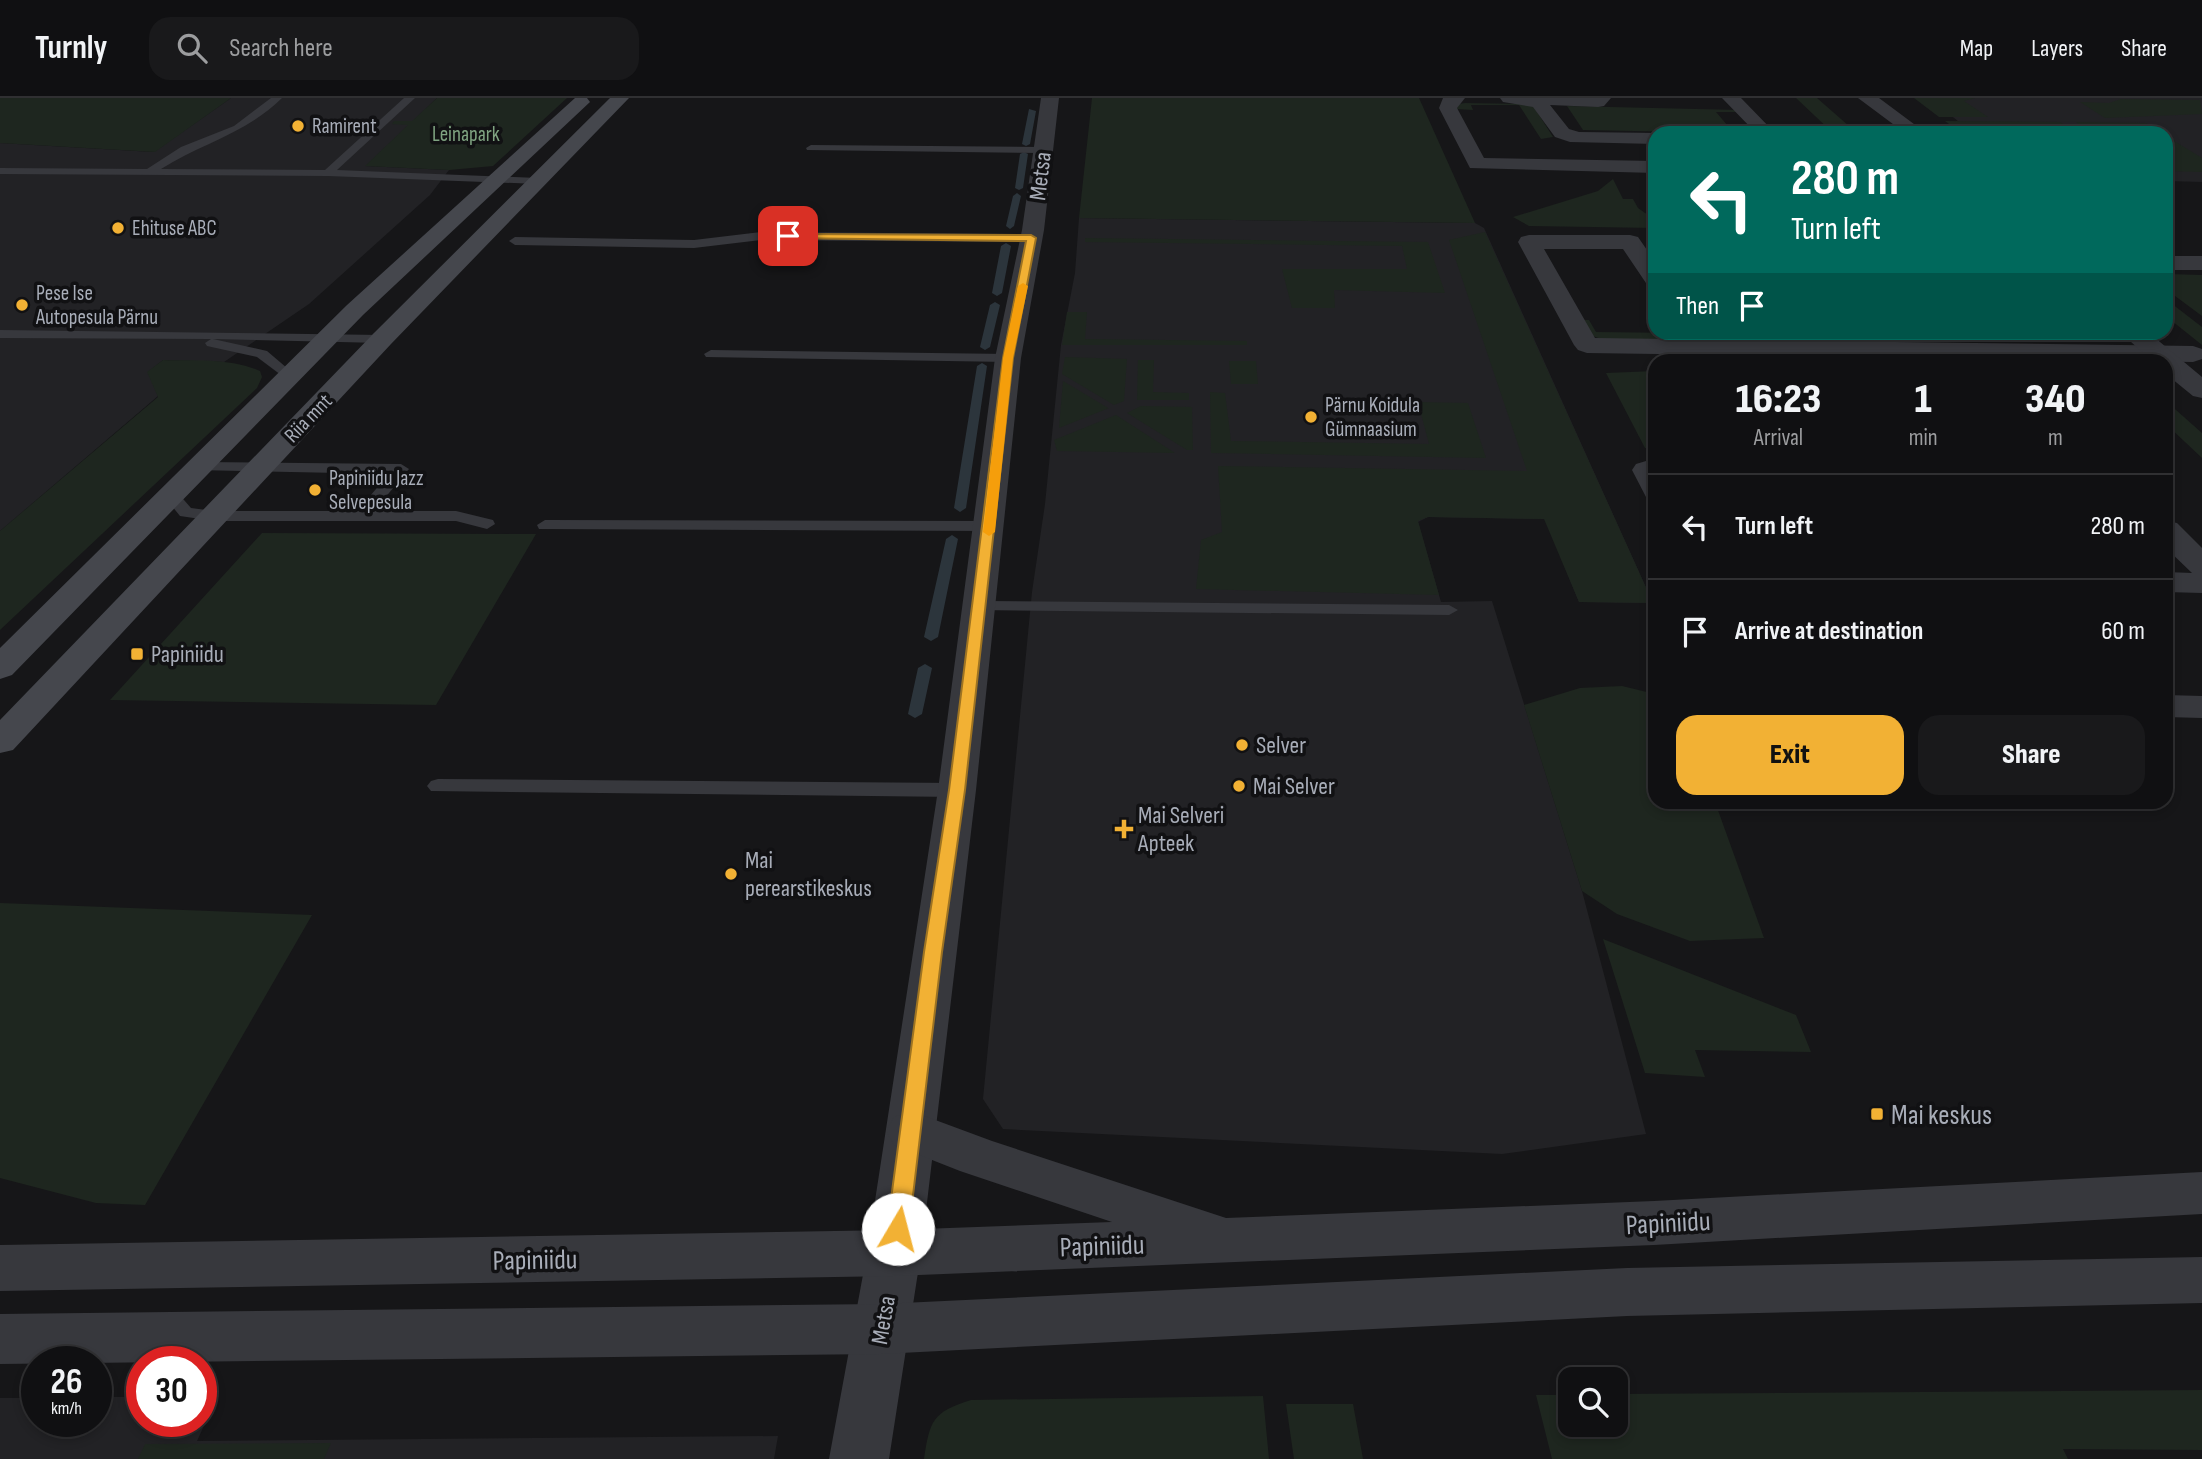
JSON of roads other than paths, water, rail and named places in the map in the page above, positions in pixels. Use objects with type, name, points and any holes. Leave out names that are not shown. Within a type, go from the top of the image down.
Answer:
[{"type":"main road","name":"Riia mnt","points":[[0,668],[328,337],[585,98]]},
{"type":"main road","name":"Riia mnt","points":[[0,742],[382,339],[620,98]]},
{"type":"street","name":"Metsa","points":[[859,1459],[894,1253],[981,606],[1008,358],[1031,238],[1050,98]]},
{"type":"street","points":[[1456,98],[1452,99],[1448,108],[1477,164],[1648,167]]},
{"type":"street","points":[[1518,99],[1598,102],[1602,98]]},
{"type":"street","points":[[1731,98],[1759,126]]},
{"type":"street","points":[[1852,98],[1882,126]]},
{"type":"street","points":[[1867,98],[1907,126]]},
{"type":"street","points":[[1518,99],[1539,103],[1562,134],[1577,138],[1648,138]]},
{"type":"street","points":[[1648,242],[1529,242],[1587,345],[1950,354]]},
{"type":"street","points":[[1630,242],[1648,269]]},
{"type":"street","points":[[2173,263],[2202,263]]},
{"type":"street","points":[[2145,340],[2164,352]]},
{"type":"street","points":[[2048,354],[2164,352],[2197,357]]},
{"type":"street","points":[[2173,361],[2202,390]]},
{"type":"street","points":[[2173,537],[2202,566]]},
{"type":"street","points":[[2173,582],[2202,583]]},
{"type":"street","points":[[2173,706],[2202,707]]},
{"type":"street","points":[[911,1131],[978,1157],[1229,1240]]},
{"type":"street","name":"Papiniidu","points":[[0,1268],[894,1253],[1654,1223],[2202,1193]]},
{"type":"street","points":[[0,1339],[881,1329],[1627,1292],[2202,1280]]},
{"type":"lane","points":[[149,172],[185,149],[238,128],[277,98]]},
{"type":"lane","points":[[328,173],[410,98]]},
{"type":"lane","points":[[811,148],[1042,150]]},
{"type":"lane","points":[[0,171],[328,173],[538,181]]},
{"type":"lane","points":[[515,241],[694,244],[761,236],[1031,238]]},
{"type":"lane","points":[[0,334],[261,334],[382,339]]},
{"type":"lane","points":[[158,336],[199,340],[262,354],[289,377]]},
{"type":"lane","points":[[711,354],[1008,358]]},
{"type":"lane","points":[[200,467],[401,469],[363,514]]},
{"type":"lane","points":[[171,495],[186,512],[214,516],[456,516],[487,524]]},
{"type":"lane","points":[[545,525],[991,511]]},
{"type":"lane","points":[[981,606],[1449,610]]},
{"type":"lane","points":[[438,786],[957,790]]},
{"type":"waterway","points":[[1026,144],[1032,111]]},
{"type":"waterway","points":[[1019,188],[1024,154]]},
{"type":"waterway","points":[[1010,226],[1017,196]]},
{"type":"waterway","points":[[997,293],[1006,246]]},
{"type":"waterway","points":[[985,347],[995,305]]},
{"type":"waterway","points":[[960,508],[982,366]]},
{"type":"waterway","points":[[931,637],[952,539]]},
{"type":"waterway","points":[[915,714],[925,668]]},
{"type":"place","name":"Ramirent","points":[[298,126]]},
{"type":"place","name":"Ehituse ABC","points":[[118,228]]},
{"type":"place","name":"Pese Ise Autopesula Pärnu","points":[[22,305]]},
{"type":"place","name":"Pärnu Koidula Gümnaasium","points":[[1311,417]]},
{"type":"place","name":"Papiniidu Jazz Selvepesula","points":[[315,490]]},
{"type":"place","name":"Papiniidu","points":[[137,654]]},
{"type":"place","name":"Selver","points":[[1242,745]]},
{"type":"place","name":"Mai Selver","points":[[1239,786]]},
{"type":"place","name":"Mai Selveri Apteek","points":[[1124,829]]},
{"type":"place","name":"Mai perearstikeskus","points":[[731,874]]},
{"type":"place","name":"Mai keskus","points":[[1877,1114]]},
{"type":"park label","name":"Leinapark","points":[[466,134]]}]
